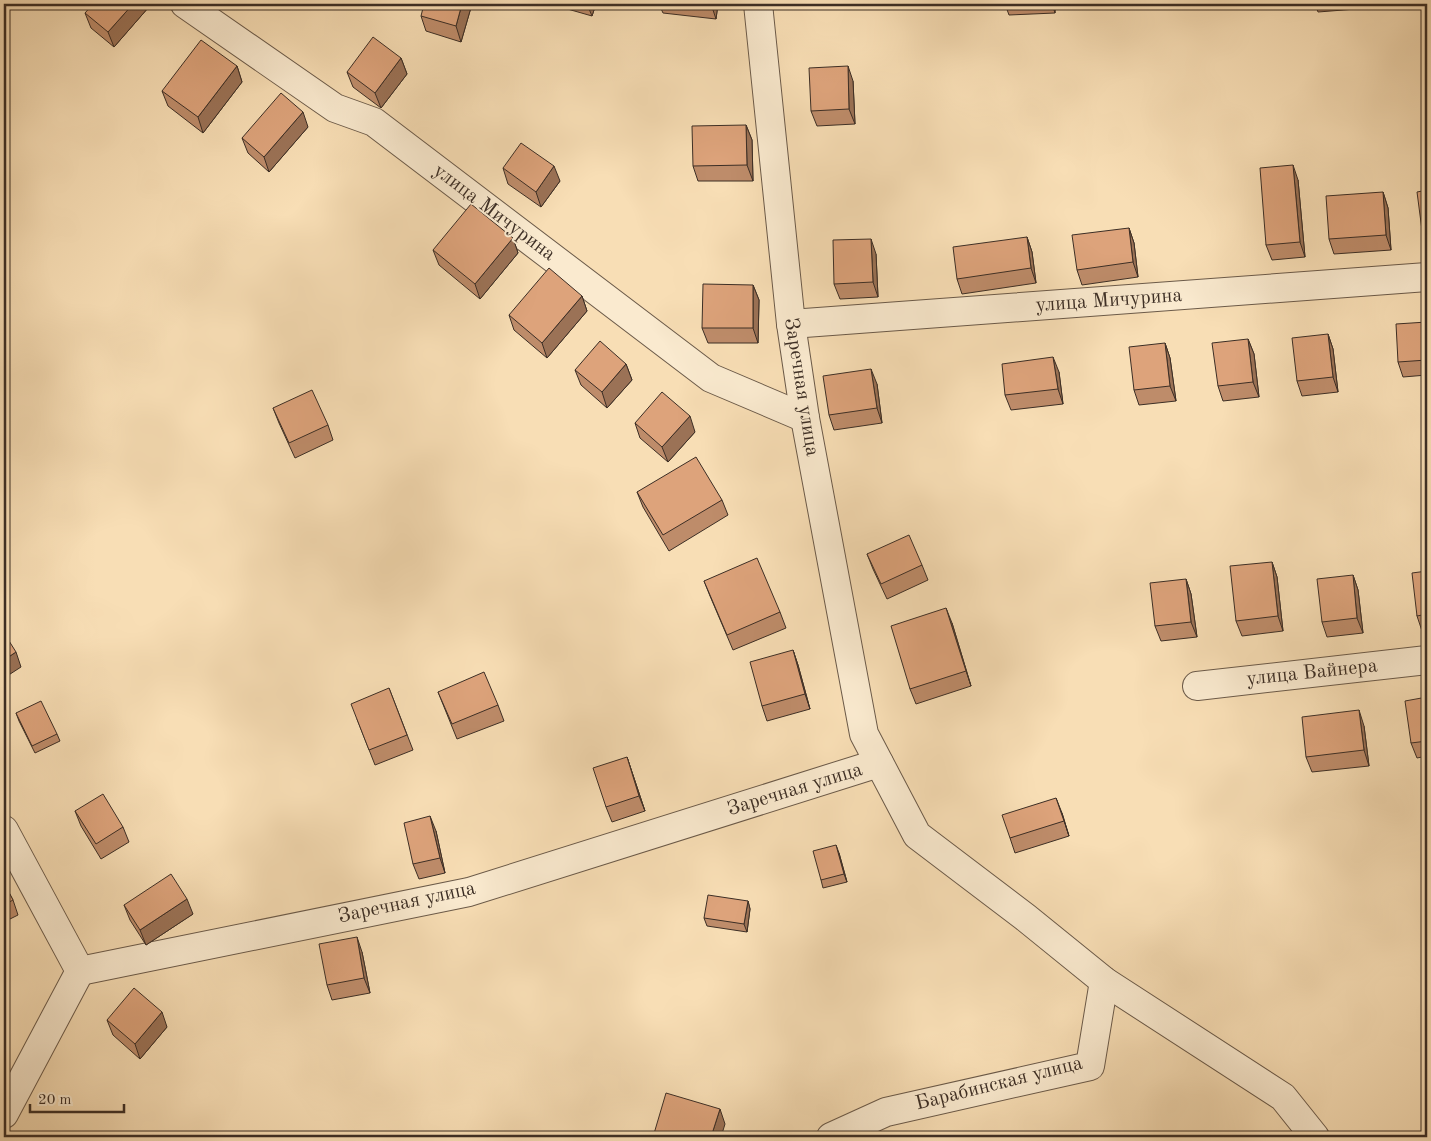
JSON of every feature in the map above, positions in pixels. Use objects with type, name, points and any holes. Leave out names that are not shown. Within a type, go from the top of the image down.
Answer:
[{"type":"street","name":"улица Мичурина","points":[[185,4],[335,108],[374,122],[711,378],[805,418]]},
{"type":"street","name":"Заречная улица","points":[[758,4],[791,324],[805,418],[864,734],[917,835],[1025,916],[1104,981],[1283,1097],[1315,1137]]},
{"type":"street","name":"улица Мичурина","points":[[791,324],[1427,277]]},
{"type":"street","name":"улица Вайнера","points":[[1197,686],[1427,660]]},
{"type":"street","name":"Заречная улица","points":[[80,970],[469,892],[879,763]]},
{"type":"street","points":[[4,830],[80,970],[4,1114]]},
{"type":"street","name":"Барабинская улица","points":[[831,1137],[886,1112],[1090,1066],[1104,981]]},
{"type":"building","points":[[93,4],[133,4],[108,32],[85,13]]},
{"type":"building","points":[[424,4],[462,4],[456,26],[421,16]]},
{"type":"building","points":[[373,37],[401,58],[375,93],[347,72]]},
{"type":"building","points":[[201,40],[237,66],[198,117],[162,91]]},
{"type":"building","points":[[848,66],[849,109],[811,111],[809,68]]},
{"type":"building","points":[[281,93],[303,112],[264,157],[242,138]]},
{"type":"building","points":[[746,125],[747,165],[693,166],[692,126]]},
{"type":"building","points":[[521,143],[554,166],[536,192],[503,168]]},
{"type":"building","points":[[1293,165],[1300,242],[1266,245],[1260,168]]},
{"type":"building","points":[[1427,190],[1427,238],[1423,238],[1417,192]]},
{"type":"building","points":[[1383,192],[1386,235],[1329,239],[1326,196]]},
{"type":"building","points":[[471,204],[513,238],[475,284],[433,250]]},
{"type":"building","points":[[1129,228],[1133,262],[1077,270],[1072,235]]},
{"type":"building","points":[[1027,237],[1031,268],[957,279],[953,247]]},
{"type":"building","points":[[871,239],[873,282],[834,284],[833,240]]},
{"type":"building","points":[[549,268],[582,296],[542,343],[509,315]]},
{"type":"building","points":[[703,284],[753,285],[753,328],[702,328]]},
{"type":"building","points":[[1427,322],[1427,360],[1398,362],[1396,324]]},
{"type":"building","points":[[1328,334],[1333,377],[1297,381],[1292,338]]},
{"type":"building","points":[[1248,339],[1253,382],[1218,386],[1212,343]]},
{"type":"building","points":[[600,341],[626,364],[602,392],[575,370]]},
{"type":"building","points":[[1165,343],[1170,386],[1134,390],[1129,347]]},
{"type":"building","points":[[1053,357],[1058,389],[1005,395],[1002,364]]},
{"type":"building","points":[[871,369],[877,408],[829,415],[823,376]]},
{"type":"building","points":[[312,390],[328,425],[289,443],[273,408]]},
{"type":"building","points":[[662,392],[690,416],[662,447],[635,423]]},
{"type":"building","points":[[696,457],[722,500],[663,535],[637,492]]},
{"type":"building","points":[[909,535],[922,565],[881,584],[867,554]]},
{"type":"building","points":[[757,558],[780,612],[727,635],[704,581]]},
{"type":"building","points":[[1272,562],[1278,616],[1236,621],[1230,566]]},
{"type":"building","points":[[1427,571],[1427,614],[1417,616],[1412,573]]},
{"type":"building","points":[[1353,575],[1357,618],[1322,622],[1317,579]]},
{"type":"building","points":[[1186,579],[1191,622],[1155,626],[1150,583]]},
{"type":"building","points":[[946,608],[966,671],[910,689],[891,626]]},
{"type":"building","points":[[4,633],[16,652],[4,660]]},
{"type":"building","points":[[793,650],[805,694],[762,706],[750,662]]},
{"type":"building","points":[[484,672],[498,705],[452,724],[438,692]]},
{"type":"building","points":[[389,688],[407,735],[369,750],[351,704]]},
{"type":"building","points":[[1427,697],[1427,741],[1411,743],[1405,701]]},
{"type":"building","points":[[41,701],[57,734],[32,746],[16,713]]},
{"type":"building","points":[[1359,710],[1364,750],[1306,757],[1302,717]]},
{"type":"building","points":[[627,757],[639,796],[606,807],[593,768]]},
{"type":"building","points":[[103,794],[123,827],[96,844],[75,811]]},
{"type":"building","points":[[1056,798],[1064,821],[1010,838],[1002,815]]},
{"type":"building","points":[[430,816],[440,858],[413,864],[404,823]]},
{"type":"building","points":[[836,845],[844,874],[821,880],[813,851]]},
{"type":"building","points":[[171,874],[187,899],[140,930],[124,905]]},
{"type":"building","points":[[4,883],[13,900],[4,905]]},
{"type":"building","points":[[708,895],[748,901],[744,924],[704,918]]},
{"type":"building","points":[[357,937],[364,978],[327,985],[319,944]]},
{"type":"building","points":[[134,988],[162,1012],[135,1044],[107,1020]]},
{"type":"building","points":[[666,1093],[720,1109],[711,1137],[653,1137]]}]
